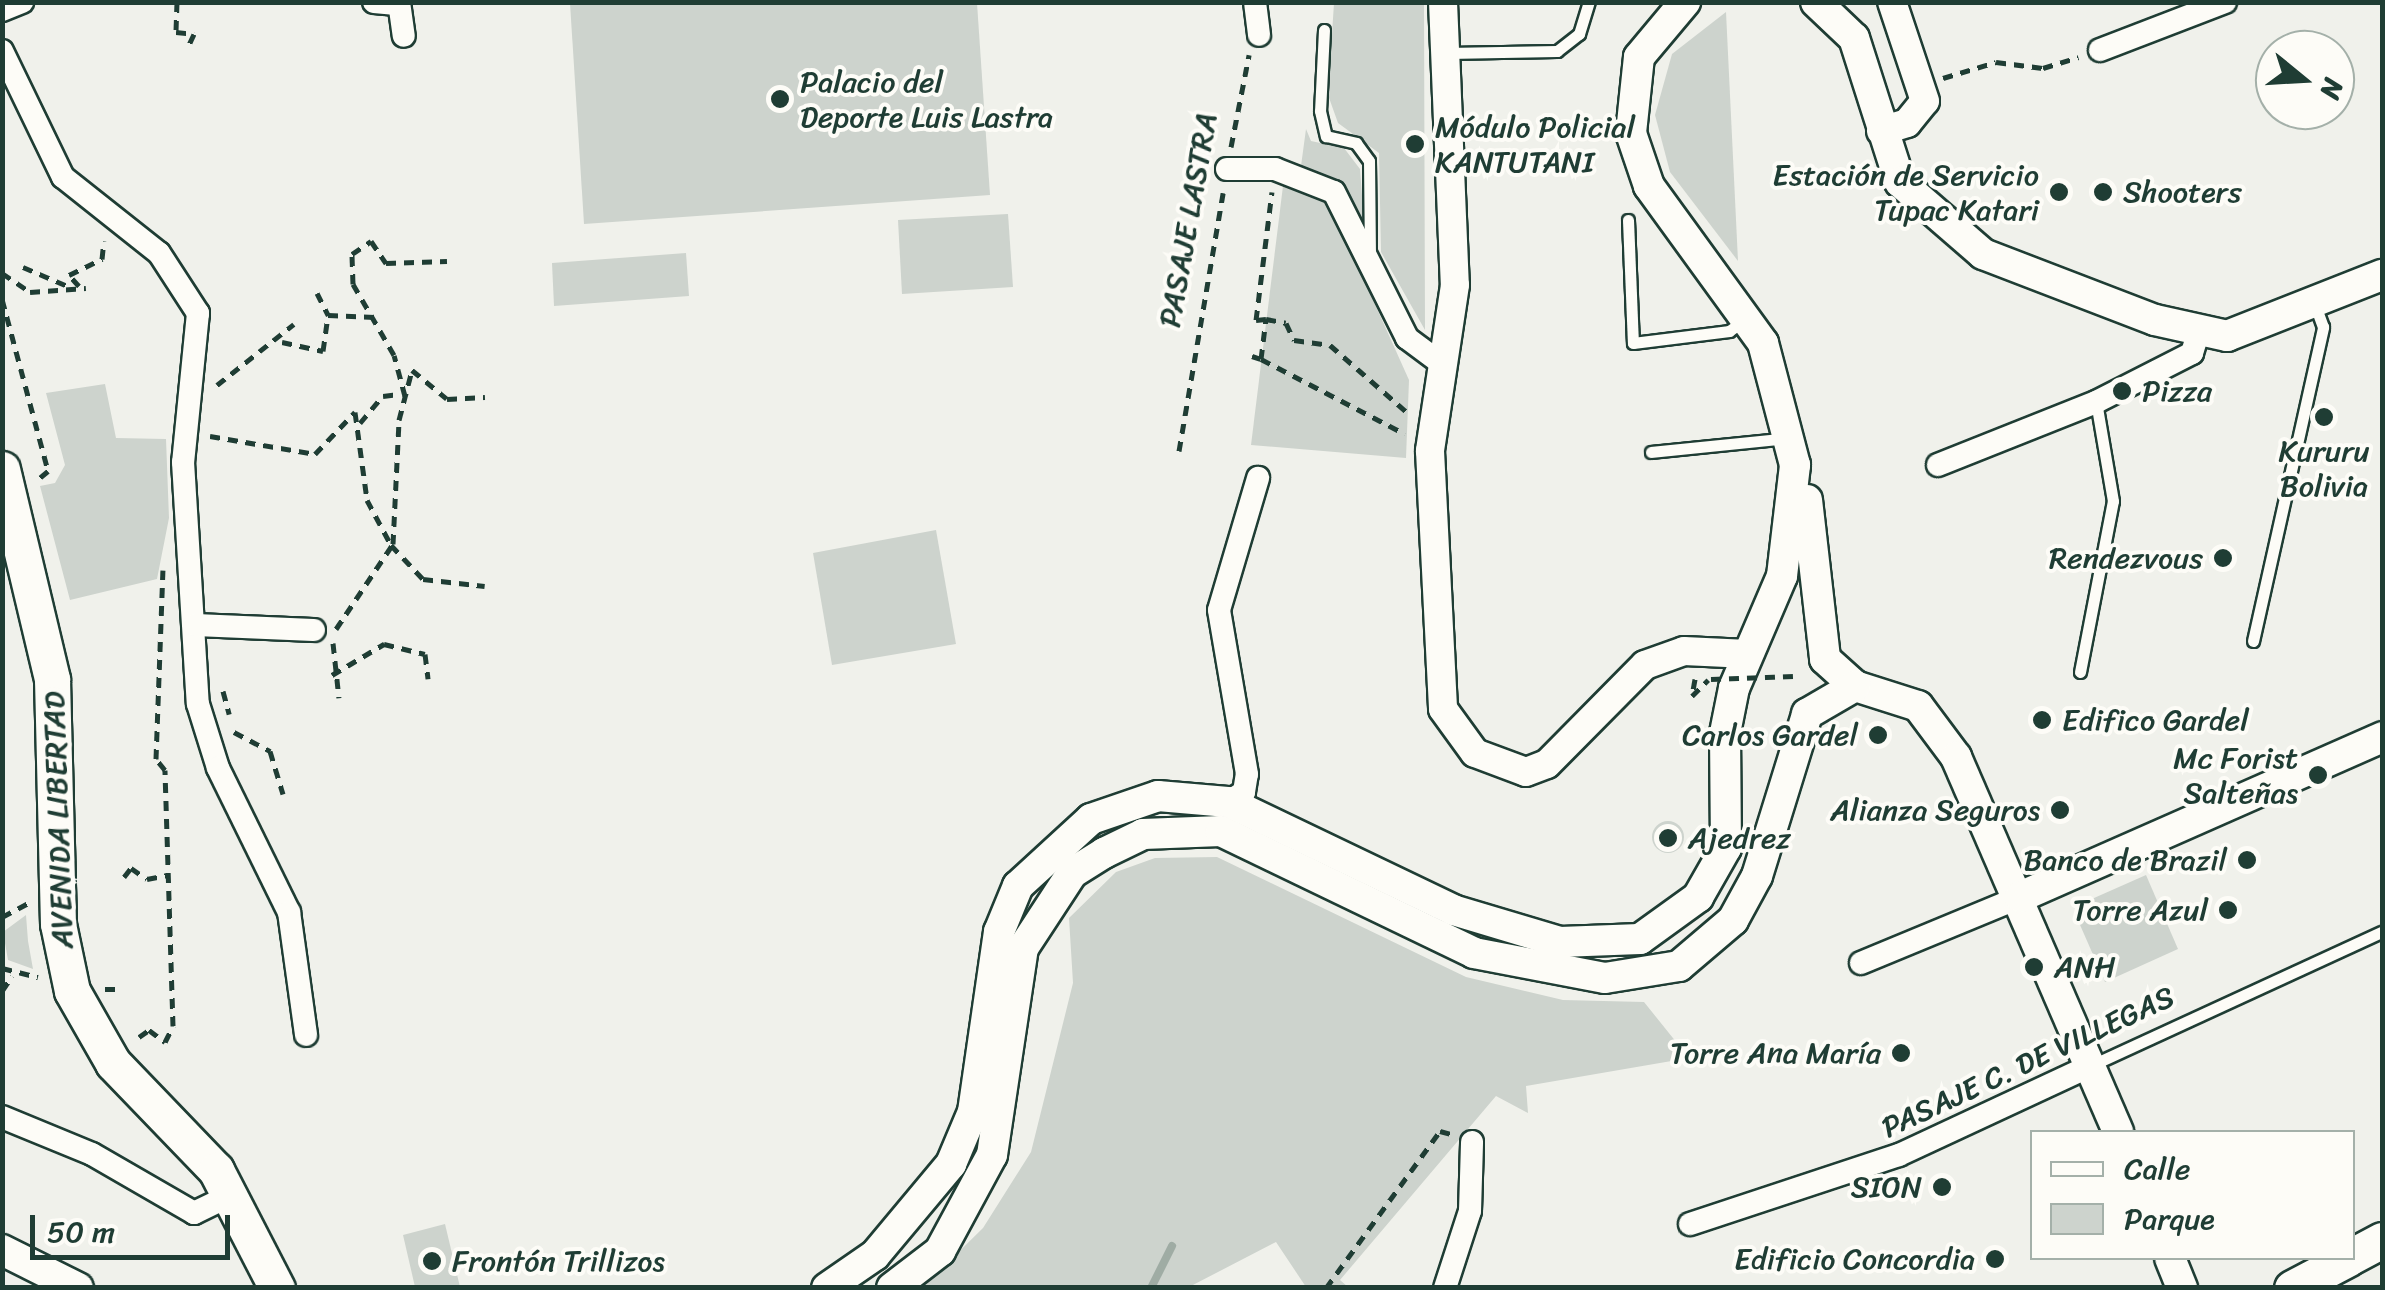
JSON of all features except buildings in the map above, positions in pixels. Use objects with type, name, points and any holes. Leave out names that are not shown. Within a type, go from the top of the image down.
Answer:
[{"type":"main road","points":[[1684,2],[1639,57],[1632,132],[1649,186],[1748,318],[1776,370],[1810,506],[1824,659],[1854,686],[1898,694],[1936,725],[2020,897],[2117,1130]]},
{"type":"main road","points":[[1816,2],[1854,38],[1900,182],[1952,236],[2198,332],[2244,333],[2382,275]]},
{"type":"main road","points":[[827,1288],[875,1255],[952,1164],[974,1112],[988,982],[1018,886],[1054,846],[1135,800],[1225,816],[1490,925],[1598,946],[1640,938],[1698,897],[1726,848],[1726,733],[1748,654],[1786,560],[1794,451]]},
{"type":"main road","name":"AVENIDA LIBERTAD","points":[[2,469],[52,679],[65,970],[113,1063],[198,1147],[231,1195],[277,1288]]},
{"type":"main road","points":[[892,1288],[940,1251],[992,1155],[1024,948],[1046,904],[1072,874],[1143,834],[1225,816],[1474,953],[1605,978],[1679,966],[1733,920],[1757,876],[1807,714],[1854,686]]},
{"type":"main road","points":[[2020,897],[2382,738]]},
{"type":"main road","points":[[2355,1255],[2382,1240]]},
{"type":"main road","points":[[2,1250],[78,1288]]},
{"type":"main road","points":[[2171,1260],[2182,1288]]},
{"type":"main road","points":[[2292,1288],[2345,1260]]},
{"type":"street","points":[[2,10],[22,2]]},
{"type":"street","points":[[374,2],[399,3],[404,36]]},
{"type":"street","points":[[1255,2],[1259,34]]},
{"type":"street","points":[[1443,2],[1455,284],[1430,442],[1437,684],[1452,727],[1474,753],[1526,772],[1546,764],[1645,665],[1684,651],[1748,654]]},
{"type":"street","points":[[1881,131],[1919,113],[1926,83],[1892,2]]},
{"type":"street","points":[[2100,50],[2179,11],[2225,2]]},
{"type":"street","points":[[2,51],[63,177],[160,253],[198,313],[183,421],[200,709],[289,912],[306,1035]]},
{"type":"street","points":[[1226,169],[1274,169],[1334,192],[1407,338],[1442,364]]},
{"type":"street","points":[[1938,466],[2096,402],[2192,353],[2198,332]]},
{"type":"street","points":[[1225,816],[1244,792],[1247,774],[1219,610],[1258,478]]},
{"type":"street","points":[[196,625],[324,630]]},
{"type":"street","points":[[1860,963],[2020,897]]},
{"type":"street","name":"PASAJE C. DE VILLEGAS","points":[[1690,1224],[1900,1156],[2090,1066]]},
{"type":"street","points":[[2,1117],[92,1154],[194,1212],[231,1195]]},
{"type":"street","points":[[1444,1288],[1470,1210],[1472,1142]]},
{"type":"lane","points":[[1443,54],[1557,51],[1579,34],[1588,2]]},
{"type":"lane","points":[[1324,30],[1320,111],[1326,136],[1356,143],[1369,160],[1370,266]]},
{"type":"lane","points":[[1628,220],[1633,343],[1729,331],[1748,318]]},
{"type":"lane","points":[[2253,642],[2323,327],[2315,305]]},
{"type":"lane","points":[[2080,672],[2113,502],[2096,402]]},
{"type":"lane","points":[[1651,452],[1794,451]]},
{"type":"lane","name":"PASAJE C. DE VILLEGAS","points":[[2090,1066],[2382,932]]},
{"type":"path","points":[[178,2],[176,32],[194,34],[187,49]]},
{"type":"path","name":"PASAJE LASTRA","points":[[1179,451],[1226,169],[1259,34]]},
{"type":"path","points":[[1926,83],[1996,62],[2043,68],[2100,50]]},
{"type":"path","points":[[1274,169],[1256,320],[1286,322],[1294,340],[1330,345],[1430,442]]},
{"type":"path","points":[[2,273],[30,292],[82,287],[69,275],[106,254],[98,226]]},
{"type":"path","points":[[402,395],[375,317],[348,266],[362,242],[378,246],[386,263],[447,261]]},
{"type":"path","points":[[22,267],[70,287]]},
{"type":"path","points":[[282,342],[323,351],[328,315],[317,293]]},
{"type":"path","points":[[2,299],[48,471]]},
{"type":"path","points":[[328,315],[375,317]]},
{"type":"path","points":[[1261,359],[1266,320]]},
{"type":"path","points":[[213,391],[232,368],[282,342],[294,324]]},
{"type":"path","points":[[1252,356],[1430,442]]},
{"type":"path","points":[[339,698],[324,630],[391,545],[402,395],[412,370],[447,400],[485,397]]},
{"type":"path","points":[[360,422],[383,396],[402,395]]},
{"type":"path","points":[[206,424],[206,436],[296,457],[319,452],[350,414],[360,422],[367,500],[391,545],[423,579],[485,586]]},
{"type":"path","points":[[139,1037],[149,1030],[165,1042],[173,1026],[170,876],[154,680],[164,561]]},
{"type":"path","points":[[332,675],[384,644],[425,654],[428,679]]},
{"type":"path","points":[[1711,678],[1689,694],[1690,682],[1711,678],[1794,676]]},
{"type":"path","points":[[200,709],[224,691],[228,728],[270,751],[283,794]]},
{"type":"path","points":[[124,877],[130,868],[147,880],[170,876]]},
{"type":"path","points":[[2,968],[12,976],[2,991]]},
{"type":"path","points":[[105,989],[124,988]]},
{"type":"path","points":[[1326,1288],[1440,1131],[1472,1142]]},
{"type":"green space","name":"Palacio del Deporte Luis Lastra","points":[[570,3],[977,3],[990,195],[584,224]]},
{"type":"green space","points":[[1334,3],[1424,3],[1425,330],[1381,252],[1379,153],[1338,123],[1328,95]]},
{"type":"green space","points":[[1726,12],[1738,261],[1670,172],[1655,115],[1672,54]]},
{"type":"green space","points":[[1306,129],[1311,141],[1344,148],[1360,169],[1365,235],[1341,181],[1301,166]]},
{"type":"green space","points":[[1283,186],[1316,191],[1330,204],[1409,380],[1406,458],[1251,445]]},
{"type":"green space","points":[[1008,214],[1013,287],[902,294],[898,220]]},
{"type":"green space","points":[[686,253],[689,296],[554,306],[552,263]]},
{"type":"green space","points":[[105,384],[116,438],[166,439],[169,518],[157,579],[70,600],[40,486],[55,483],[65,465],[46,393]]},
{"type":"green space","points":[[936,530],[956,644],[832,665],[813,553]]},
{"type":"green space","name":"Ajedrez","points":[[1668,821],[1679,826],[1684,837],[1679,848],[1668,853],[1657,848],[1652,837],[1657,826]]},
{"type":"green space","points":[[1217,857],[1466,977],[1563,1000],[1644,1002],[1689,1058],[1526,1086],[1528,1113],[1496,1096],[1340,1280],[1348,1287],[1306,1287],[1276,1242],[1189,1287],[923,1287],[983,1228],[1031,1152],[1073,983],[1069,918],[1116,872],[1155,858]]},
{"type":"green space","points":[[2146,875],[2178,949],[2105,982],[2077,918],[2085,902]]},
{"type":"green space","points":[[26,915],[33,969],[8,960],[3,932]]},
{"type":"green space","name":"Frontón Trillizos","points":[[445,1224],[460,1287],[415,1287],[403,1235]]},
{"type":"waterway","points":[[1151,1288],[1172,1246]]},
{"type":"place","name":"Palacio del Deporte Luis Lastra","points":[[780,99]]},
{"type":"place","name":"Módulo Policial KANTUTANI","points":[[1415,144]]},
{"type":"place","name":"Estación de Servicio Tupac Katari","points":[[2059,192]]},
{"type":"place","name":"Shooters","points":[[2103,192]]},
{"type":"place","name":"Pizza","points":[[2122,391]]},
{"type":"place","name":"Kururu Bolivia","points":[[2324,417]]},
{"type":"place","name":"Rendezvous","points":[[2223,558]]},
{"type":"place","name":"Edifico Gardel","points":[[2042,720]]},
{"type":"place","name":"Carlos Gardel","points":[[1878,735]]},
{"type":"place","name":"Mc Forist Salteñas","points":[[2318,775]]},
{"type":"place","name":"Alianza Seguros","points":[[2060,810]]},
{"type":"place","name":"Ajedrez","points":[[1668,838]]},
{"type":"place","name":"Banco de Brazil","points":[[2247,860]]},
{"type":"place","name":"Torre Azul","points":[[2228,910]]},
{"type":"place","name":"ANH","points":[[2034,967]]},
{"type":"place","name":"Torre Ana María","points":[[1901,1053]]},
{"type":"place","name":"SION","points":[[1942,1187]]},
{"type":"place","name":"Edificio Concordia","points":[[1995,1259]]},
{"type":"place","name":"Frontón Trillizos","points":[[432,1261]]}]
